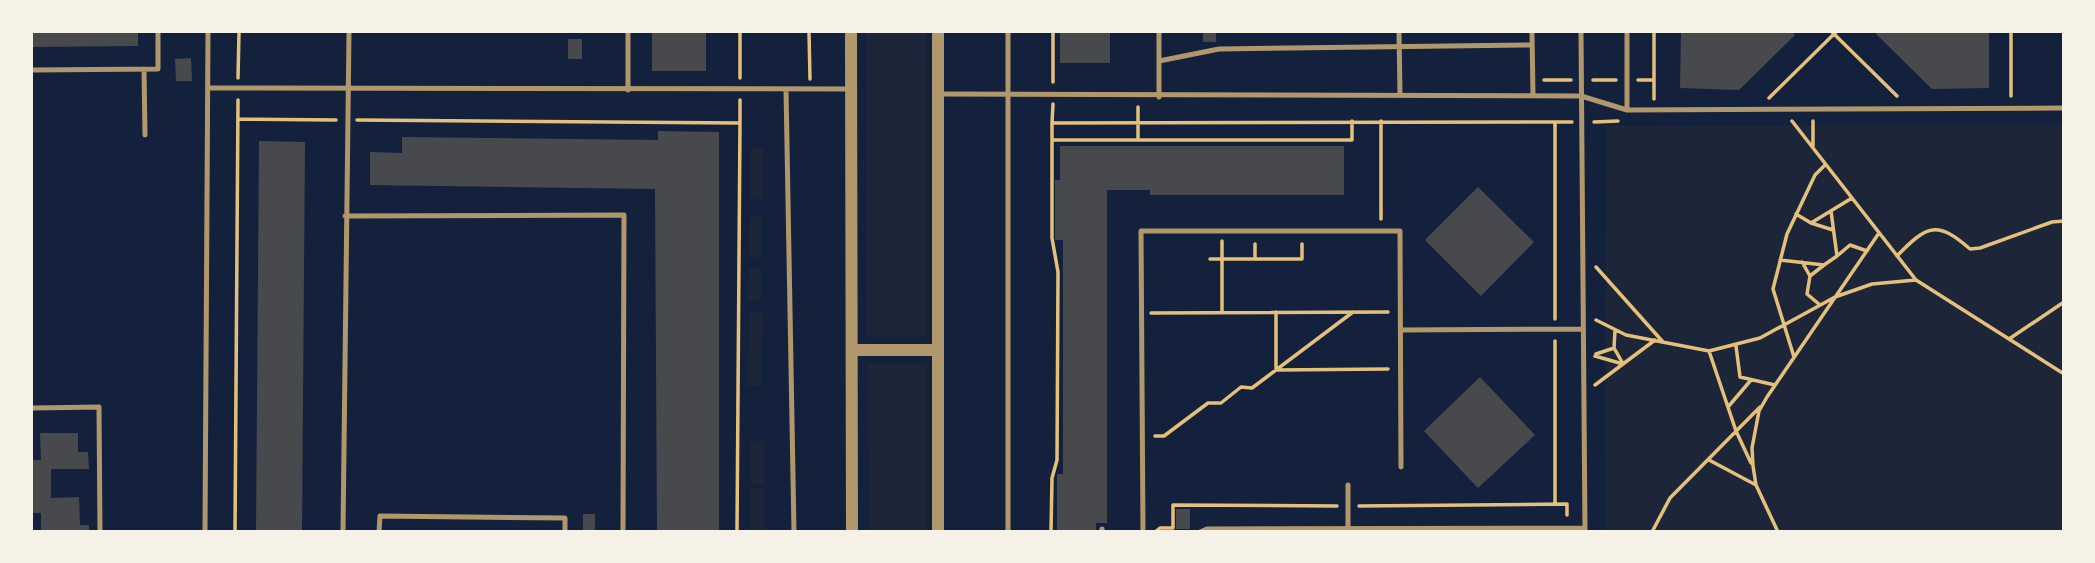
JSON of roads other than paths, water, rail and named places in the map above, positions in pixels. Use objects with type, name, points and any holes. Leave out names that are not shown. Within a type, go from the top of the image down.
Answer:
[{"type":"street","points":[[851,32],[852,531]]},
{"type":"street","points":[[938,32],[938,531]]},
{"type":"street","points":[[853,350],[938,350]]},
{"type":"lane","points":[[32,70],[158,69],[158,32]]},
{"type":"lane","points":[[205,531],[208,32]]},
{"type":"lane","points":[[343,531],[349,32]]},
{"type":"lane","points":[[628,32],[628,90]]},
{"type":"lane","points":[[1008,32],[1008,531]]},
{"type":"lane","points":[[1159,32],[1159,97]]},
{"type":"lane","points":[[1399,32],[1400,95]]},
{"type":"lane","points":[[1532,32],[1533,96]]},
{"type":"lane","points":[[1200,531],[1585,530],[1581,32]]},
{"type":"lane","points":[[1627,32],[1627,110]]},
{"type":"lane","points":[[1159,61],[1219,49],[1532,45]]},
{"type":"lane","points":[[144,69],[145,135]]},
{"type":"lane","points":[[208,88],[853,89]]},
{"type":"lane","points":[[786,89],[794,531]]},
{"type":"lane","points":[[938,94],[1159,97],[1581,96],[1627,110],[2063,108]]},
{"type":"lane","points":[[345,216],[624,215],[623,531]]},
{"type":"lane","points":[[1143,531],[1142,231],[1400,231],[1401,467]]},
{"type":"lane","points":[[1401,330],[1583,329]]},
{"type":"lane","points":[[32,408],[99,407],[100,531]]},
{"type":"lane","points":[[1348,485],[1348,530]]},
{"type":"lane","points":[[379,531],[380,516],[565,518],[565,531]]}]
